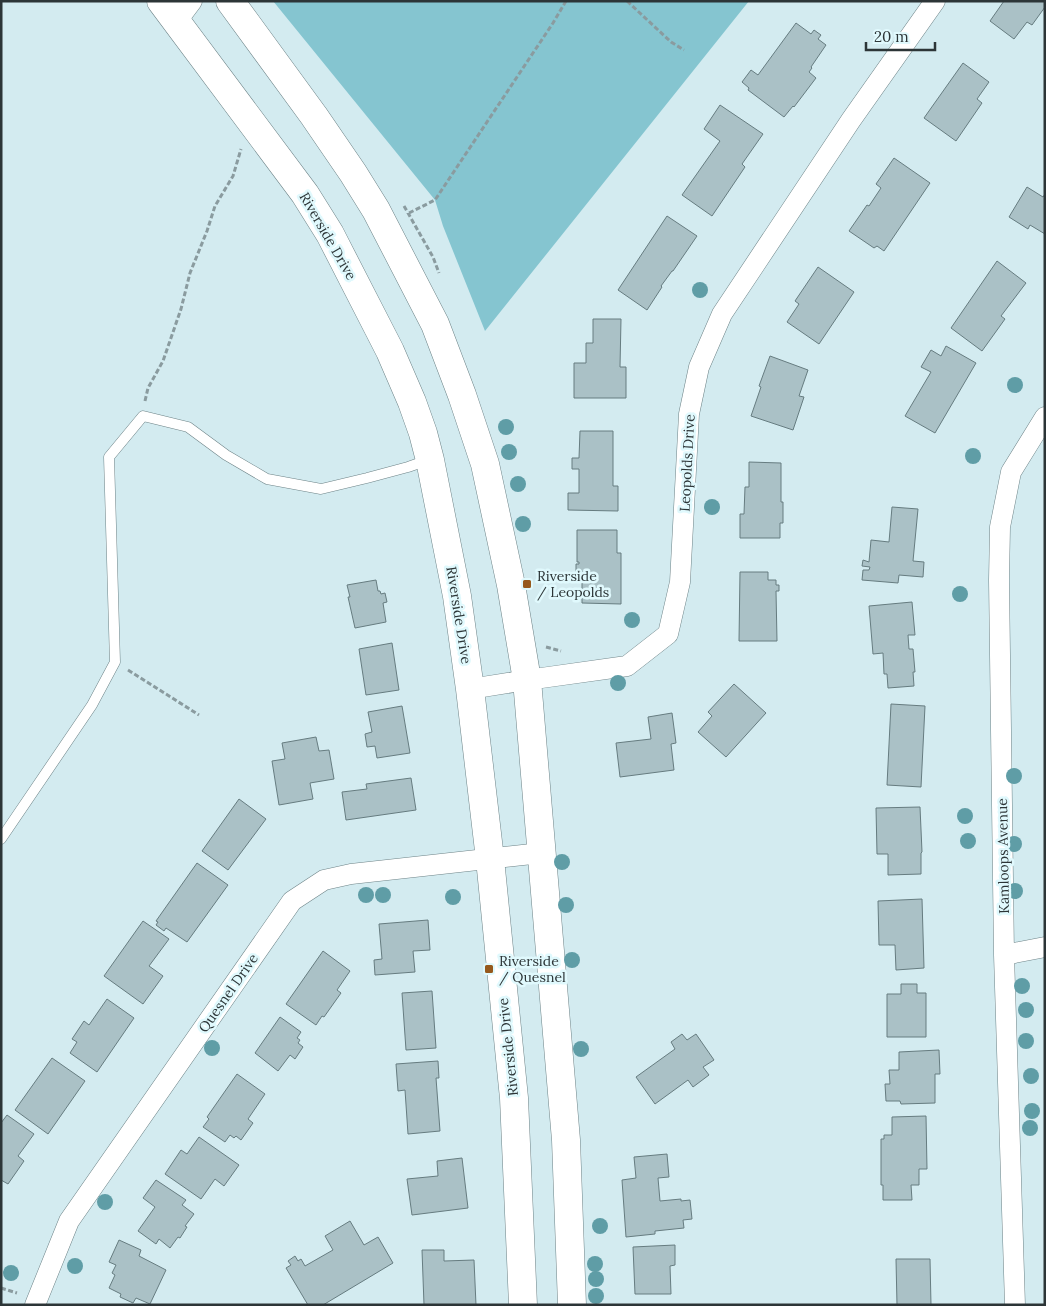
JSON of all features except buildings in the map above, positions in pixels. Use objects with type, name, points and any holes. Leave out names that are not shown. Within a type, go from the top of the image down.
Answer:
[{"type":"main road","points":[[230,1],[314,116],[376,210],[434,324],[462,395],[485,464],[511,585],[527,680],[566,1140],[572,1305]]},
{"type":"main road","name":"Riverside Drive","points":[[177,8],[305,194],[330,234],[394,360],[423,433],[430,460],[456,596],[470,689],[490,859],[514,1098],[523,1305]]},
{"type":"street","name":"Leopolds Drive","points":[[470,689],[627,666],[668,634],[680,582],[688,414],[699,367],[722,314],[851,120],[935,1]]},
{"type":"street","name":"Kamloops Avenue","points":[[1015,1305],[1004,955],[1000,527],[1010,472],[1045,417]]},
{"type":"street","name":"Quesnel Drive","points":[[34,1305],[69,1221],[292,901],[324,880],[351,874],[541,853]]},
{"type":"street","points":[[1004,955],[1045,947]]},
{"type":"lane","points":[[1,839],[92,705],[115,662],[109,457],[143,416],[188,427],[226,455],[267,479],[321,489],[430,460]]},
{"type":"path","points":[[409,213],[435,200],[566,1]]},
{"type":"path","points":[[627,1],[671,42],[684,50]]},
{"type":"path","points":[[143,416],[148,388],[163,361],[181,309],[190,273],[215,206],[233,176],[242,146]]},
{"type":"path","points":[[115,662],[199,715]]},
{"type":"shaded area","points":[[273,1],[749,1],[485,331],[443,226],[435,200]]},
{"type":"place","name":"Riverside / Leopolds","points":[[527,584]]},
{"type":"place","name":"Riverside / Quesnel","points":[[489,969]]}]
